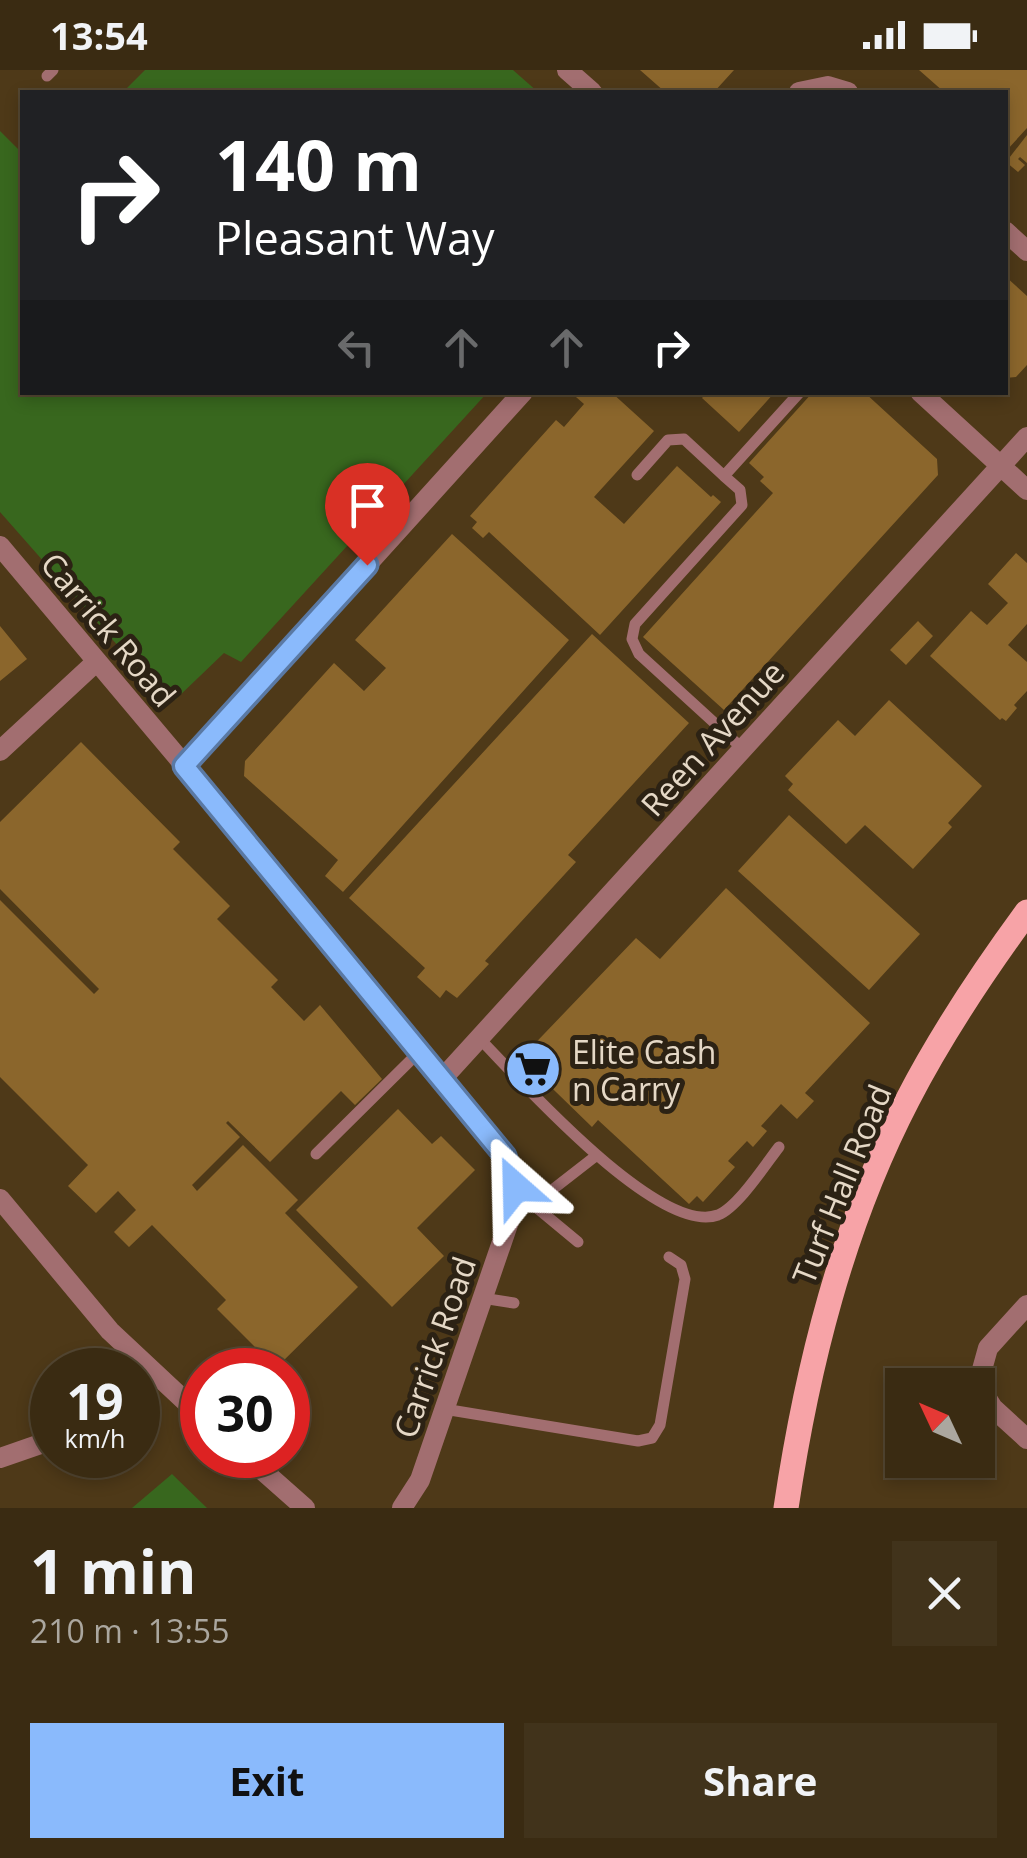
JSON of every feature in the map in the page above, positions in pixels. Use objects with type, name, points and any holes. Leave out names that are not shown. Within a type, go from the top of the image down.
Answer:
[{"type":"main road","name":"Turf Hall Road","points":[[786,1508],[825,1313],[878,1163],[940,1040],[1027,912]]},
{"type":"street","points":[[567,70],[590,90]]},
{"type":"street","points":[[809,90],[828,86],[841,90]]},
{"type":"street","points":[[1008,234],[1027,251]]},
{"type":"street","points":[[184,766],[520,395]]},
{"type":"street","points":[[923,395],[1027,490]]},
{"type":"street","name":"Reen Avenue","points":[[442,1078],[1027,437]]},
{"type":"street","name":"Carrick Road","points":[[0,546],[505,1156],[525,1200],[482,1298],[420,1480],[402,1508]]},
{"type":"street","points":[[0,752],[96,662]]},
{"type":"street","points":[[0,1199],[127,1348]]},
{"type":"street","points":[[1027,1305],[988,1348],[978,1384],[993,1408],[1027,1439]]},
{"type":"street","points":[[160,1380],[180,1397]]},
{"type":"street","points":[[0,1458],[30,1448]]},
{"type":"street","points":[[271,1478],[305,1508]]},
{"type":"lane","points":[[724,476],[797,395]]},
{"type":"lane","points":[[637,475],[668,440],[684,439],[740,490],[742,505],[635,624],[632,638],[639,654],[743,748]]},
{"type":"lane","points":[[479,1038],[596,1155],[672,1208],[701,1218],[715,1216],[730,1207],[779,1148]]},
{"type":"lane","points":[[316,1154],[419,1052]]},
{"type":"lane","points":[[578,1242],[525,1200],[596,1155]]},
{"type":"lane","points":[[444,1409],[638,1441],[652,1438],[660,1425],[685,1279],[682,1265],[669,1256]]},
{"type":"lane","points":[[482,1298],[514,1303]]},
{"type":"green space","points":[[145,70],[513,70],[536,90],[125,90]]},
{"type":"green space","points":[[0,131],[20,151],[20,395],[485,395],[241,662],[224,653],[175,700],[164,698],[0,512]]},
{"type":"green space","points":[[172,1474],[207,1508],[132,1508]]},
{"type":"building","points":[[640,70],[734,70],[716,90],[663,90]]},
{"type":"building","points":[[919,70],[1027,70],[1027,128],[1008,149],[1008,90],[942,90]]},
{"type":"building","points":[[1027,135],[1027,163],[1018,159],[1025,165],[1018,172],[1008,159]]},
{"type":"building","points":[[1008,279],[1027,296],[1027,365],[1016,377],[1008,378]]},
{"type":"building","points":[[614,395],[654,431],[594,497],[624,524],[677,466],[721,502],[600,635],[489,532],[483,538],[472,528],[477,522],[470,516],[556,420],[564,427],[584,404],[576,397]]},
{"type":"building","points":[[704,395],[772,395],[739,432],[702,398]]},
{"type":"building","points":[[810,395],[867,395],[937,459],[938,475],[724,710],[643,637],[773,493],[749,463]]},
{"type":"building","points":[[452,534],[569,640],[343,892],[325,876],[338,860],[244,776],[245,761],[334,663],[364,691],[386,668],[355,640]]},
{"type":"building","points":[[1016,553],[1027,563],[1027,624],[1008,645],[1027,662],[1027,691],[1006,721],[1000,720],[930,656],[971,611],[987,625],[1008,603],[988,584]]},
{"type":"building","points":[[918,621],[933,636],[906,665],[890,650]]},
{"type":"building","points":[[0,626],[27,659],[0,681]]},
{"type":"building","points":[[592,634],[689,723],[568,855],[576,862],[485,961],[489,964],[457,998],[446,990],[440,998],[417,977],[425,968],[349,898]]},
{"type":"building","points":[[889,700],[982,786],[948,823],[952,827],[913,869],[865,825],[846,844],[788,790],[793,784],[785,776],[838,720],[855,736]]},
{"type":"building","points":[[81,742],[180,842],[173,849],[230,906],[217,919],[278,980],[271,987],[304,1021],[320,1005],[382,1079],[355,1105],[341,1091],[270,1162],[228,1121],[240,1137],[192,1185],[197,1191],[243,1145],[298,1200],[285,1213],[358,1287],[296,1348],[256,1348],[217,1309],[226,1300],[152,1225],[129,1247],[114,1232],[136,1210],[118,1191],[96,1213],[68,1186],[88,1165],[0,1077],[0,900],[94,994],[99,989],[0,889],[0,822]]},
{"type":"building","points":[[789,815],[920,934],[869,990],[738,871]]},
{"type":"building","points":[[726,888],[870,1023],[805,1093],[814,1101],[797,1119],[781,1104],[761,1126],[767,1131],[753,1147],[747,1141],[728,1161],[735,1167],[703,1202],[697,1196],[689,1204],[598,1120],[592,1127],[521,1058],[636,938],[660,959]]},
{"type":"building","points":[[398,1109],[432,1144],[441,1136],[475,1170],[417,1228],[444,1256],[392,1307],[296,1210]]},
{"type":"place","name":"Elite Cash n Carry","points":[[533,1069]]},
{"type":"route","points":[[367,565],[184,766],[505,1156],[516,1187]]}]
